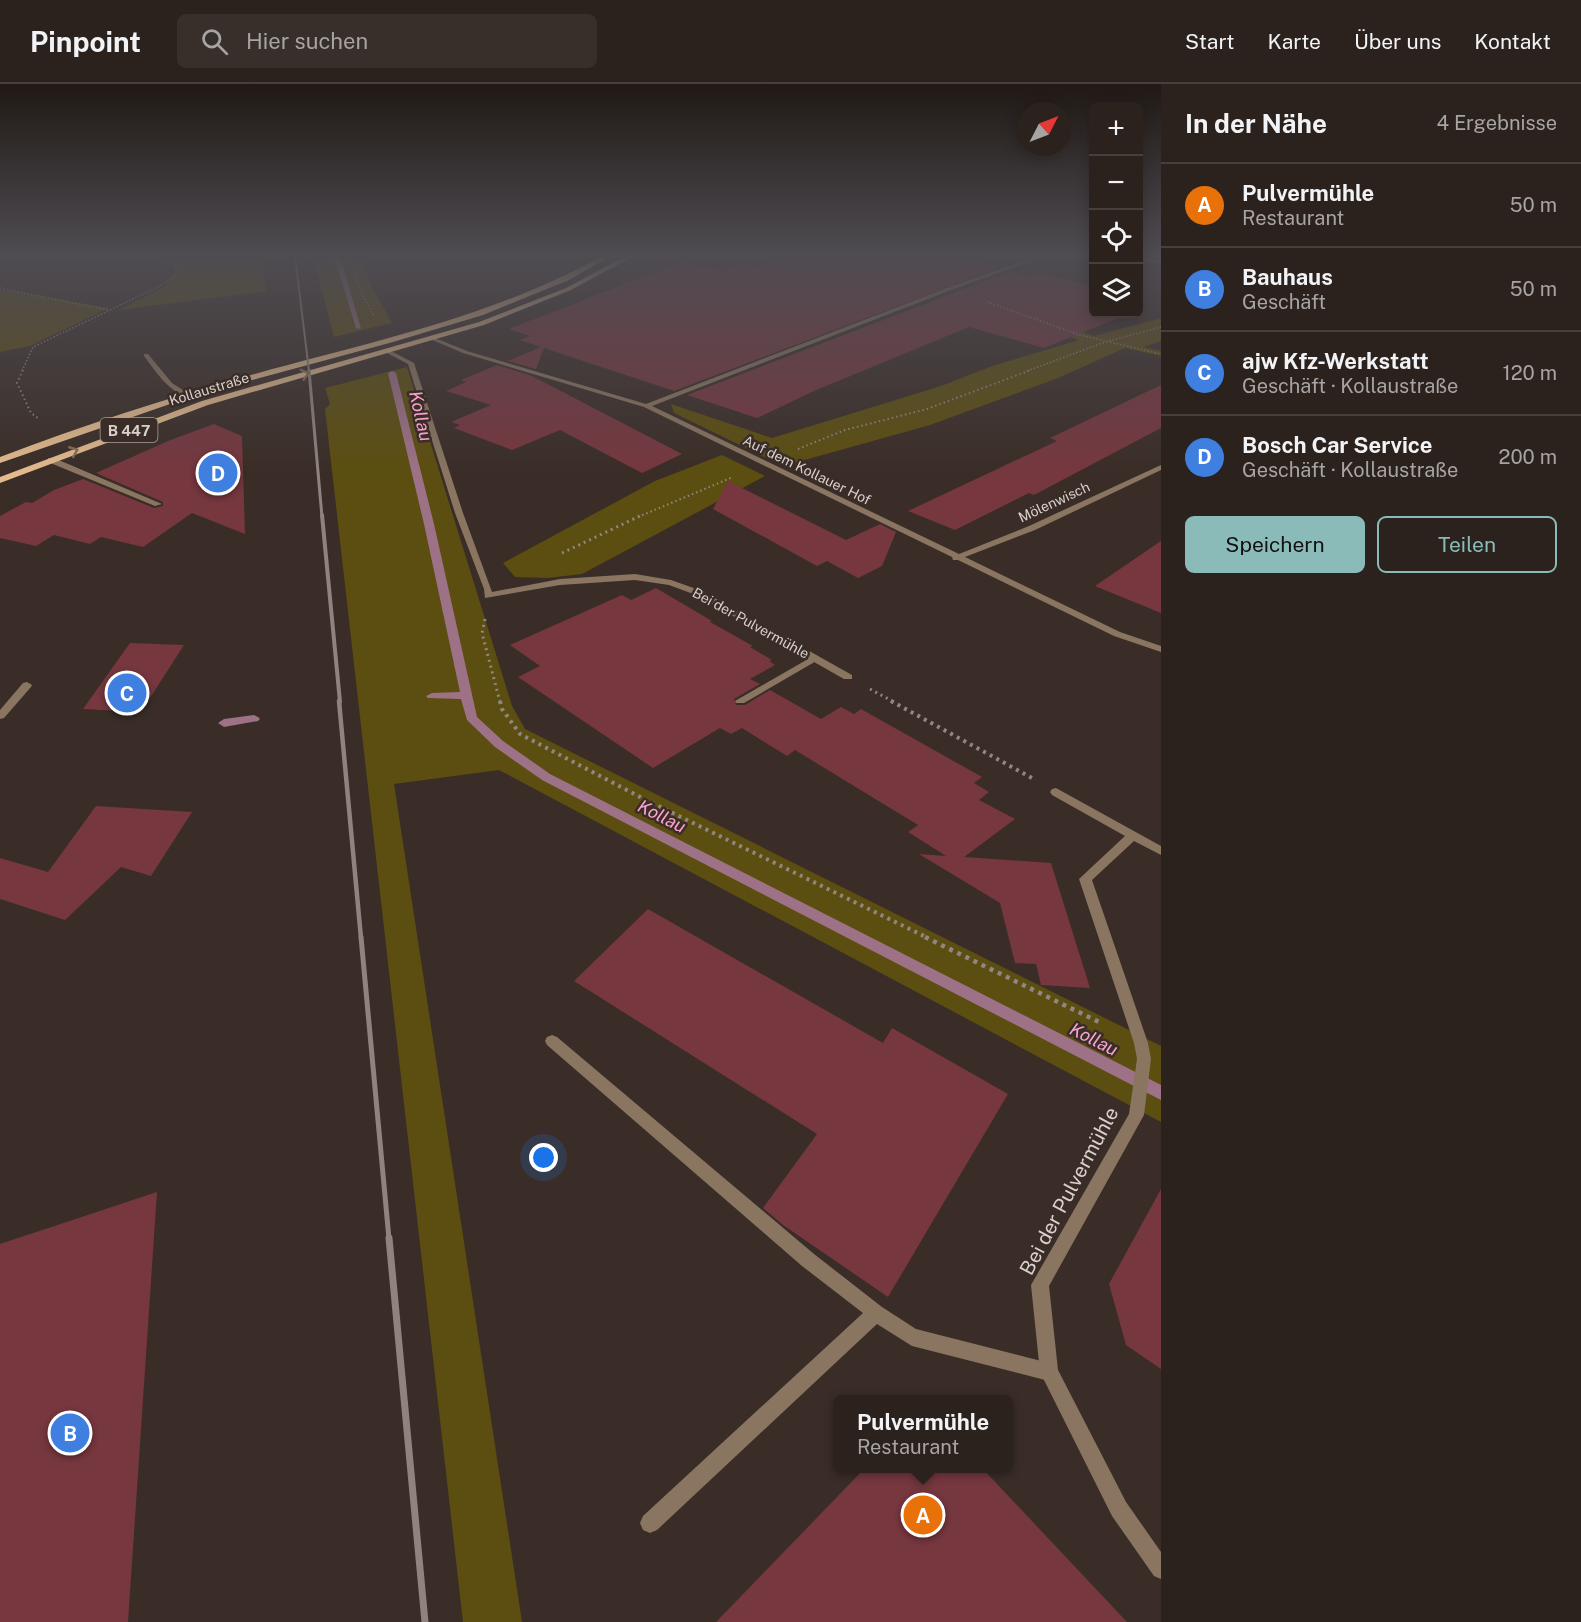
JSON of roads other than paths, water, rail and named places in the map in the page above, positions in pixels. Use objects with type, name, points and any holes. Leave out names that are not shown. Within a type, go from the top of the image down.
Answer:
[{"type":"main road","name":"Kollaustraße","points":[[0,460],[187,395],[433,328]]},
{"type":"main road","name":"Kollaustraße","points":[[0,480],[205,403],[467,328]]},
{"type":"street","points":[[645,406],[849,328]]},
{"type":"street","name":"Auf dem Kollauer Hof","points":[[433,339],[465,352],[645,406],[1117,634],[1161,649]]},
{"type":"street","name":"Bei der Pulvermühle","points":[[388,352],[411,363],[459,513],[488,589],[488,596],[560,582],[634,577],[671,583],[699,592],[848,677]]},
{"type":"street","points":[[146,355],[170,384],[187,395]]},
{"type":"street","points":[[51,460],[158,504]]},
{"type":"street","name":"Mölenwisch","points":[[956,558],[1032,528],[1161,467]]},
{"type":"street","points":[[740,701],[815,658]]},
{"type":"street","points":[[0,716],[27,685]]},
{"type":"street","points":[[1056,792],[1161,851]]},
{"type":"street","name":"Bei der Pulvermühle","points":[[1133,836],[1085,879],[1141,1043],[1144,1059],[1136,1115],[1040,1285],[1049,1372],[1119,1509],[1161,1569]]},
{"type":"street","points":[[552,1041],[808,1260],[876,1313],[912,1337],[1049,1372]]},
{"type":"street","points":[[650,1523],[876,1313]]},
{"type":"waterway","name":"Kollau","points":[[392,373],[429,524],[471,718],[499,744],[546,777],[1161,1093]]},
{"type":"waterway","points":[[432,696],[464,695]]},
{"type":"waterway","points":[[224,723],[254,719]]},
{"type":"railway","points":[[304,328],[309,371]]},
{"type":"railway","points":[[309,370],[322,517]]},
{"type":"railway","points":[[322,515],[340,702]]},
{"type":"railway","points":[[339,701],[361,938]]},
{"type":"railway","points":[[361,937],[389,1239]]},
{"type":"railway","points":[[389,1238],[425,1622]]},
{"type":"place","name":"Bosch Car Service","points":[[218,473]]},
{"type":"place","name":"ajw Kfz-Werkstatt","points":[[127,693]]},
{"type":"place","name":"Bauhaus","points":[[70,1433]]},
{"type":"place","name":"Pulvermühle","points":[[923,1515]]}]
